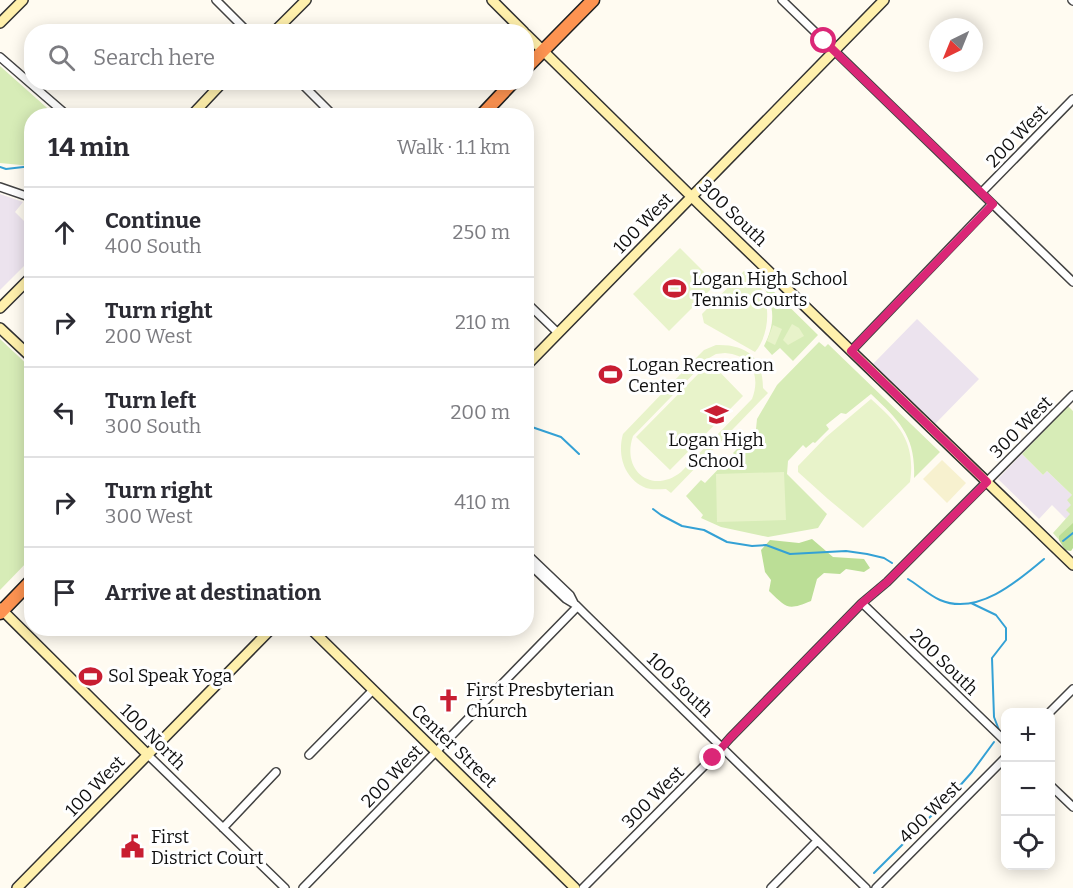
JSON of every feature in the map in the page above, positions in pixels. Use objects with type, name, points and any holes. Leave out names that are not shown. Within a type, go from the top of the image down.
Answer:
[{"type":"highway","points":[[534,60],[593,0]]},
{"type":"highway","points":[[489,108],[505,90]]},
{"type":"highway","points":[[1,610],[24,588]]},
{"type":"street","points":[[0,23],[23,0]]},
{"type":"street","points":[[216,0],[240,24]]},
{"type":"street","points":[[282,24],[306,0]]},
{"type":"street","name":"300 South","points":[[492,0],[516,24]]},
{"type":"street","points":[[782,0],[1073,282]]},
{"type":"street","name":"100 West","points":[[534,358],[884,0]]},
{"type":"street","name":"300 South","points":[[534,41],[1073,565]]},
{"type":"street","points":[[0,57],[24,78]]},
{"type":"street","points":[[38,90],[59,108]]},
{"type":"street","points":[[199,108],[215,90]]},
{"type":"street","points":[[308,90],[326,108]]},
{"type":"street","name":"200 West","points":[[981,193],[1073,99]]},
{"type":"street","points":[[0,187],[24,195]]},
{"type":"street","points":[[851,351],[993,204]]},
{"type":"street","points":[[0,308],[24,284]]},
{"type":"street","points":[[534,310],[558,333]]},
{"type":"street","points":[[0,328],[24,350]]},
{"type":"street","name":"300 West","points":[[583,888],[862,603],[887,582],[1073,396]]},
{"type":"street","name":"100 South","points":[[534,561],[570,595],[576,606]]},
{"type":"street","name":"100 South","points":[[534,569],[576,606],[866,888]]},
{"type":"street","name":"200 South","points":[[862,603],[1001,738]]},
{"type":"street","name":"200 West","points":[[303,888],[576,606]]},
{"type":"street","name":"100 North","points":[[1,610],[24,633]]},
{"type":"street","name":"100 North","points":[[27,636],[285,888]]},
{"type":"street","name":"100 West","points":[[17,888],[264,636]]},
{"type":"street","name":"Center Street","points":[[317,636],[575,888]]},
{"type":"street","points":[[1054,708],[1073,689]]},
{"type":"street","points":[[309,755],[373,690]]},
{"type":"street","name":"400 West","points":[[876,888],[1001,761]]},
{"type":"street","points":[[223,828],[276,772]]},
{"type":"street","points":[[1055,790],[1073,807]]},
{"type":"street","points":[[771,888],[817,841]]},
{"type":"shaded area","points":[[0,194],[23,202],[15,212],[24,221],[24,266],[0,290]]},
{"type":"shaded area","points":[[917,319],[979,379],[935,424],[873,364]]},
{"type":"shaded area","points":[[1022,454],[1043,475],[1047,471],[1072,495],[1071,514],[1066,519],[1052,505],[1039,519],[998,479]]},
{"type":"shaded area","points":[[942,460],[966,483],[947,503],[923,479]]},
{"type":"green space","points":[[0,66],[24,87],[24,90],[27,90],[47,108],[24,108],[24,165],[0,163]]},
{"type":"green space","name":"Logan High School Tennis Courts","points":[[680,248],[716,284],[669,331],[633,294]]},
{"type":"green space","points":[[744,271],[761,288],[766,303],[766,329],[755,352],[704,323],[702,314]]},
{"type":"green space","points":[[758,276],[818,335],[793,361],[780,348],[772,355],[764,346],[771,327],[772,310]]},
{"type":"green space","points":[[792,324],[799,328],[804,336],[788,345],[783,340]]},
{"type":"green space","points":[[773,325],[782,329],[775,345],[767,341]]},
{"type":"green space","points":[[0,339],[24,362],[24,565],[0,590]]},
{"type":"green space","points":[[819,342],[825,347],[828,344],[940,452],[914,478],[912,451],[904,431],[871,394],[846,414],[841,413],[826,425],[829,429],[815,443],[813,442],[806,448],[803,445],[788,461],[787,474],[827,514],[818,528],[768,537],[721,527],[701,518],[703,515],[686,496],[701,480],[705,483],[725,462],[727,464],[735,455],[733,453],[745,441],[754,440],[753,432],[756,429],[757,419],[777,385]]},
{"type":"green space","points":[[716,345],[727,345],[751,354],[760,368],[763,388],[768,393],[671,493],[666,489],[646,488],[632,479],[624,466],[621,450],[623,434],[704,350]],"holes":[[[716,354],[734,355],[748,362],[755,375],[755,391],[752,399],[681,472],[660,481],[642,476],[635,469],[631,460],[630,449],[633,436],[709,358]]]},
{"type":"green space","points":[[710,362],[743,396],[670,470],[636,437]]},
{"type":"green space","points":[[871,399],[890,417],[903,435],[908,445],[911,468],[910,482],[863,528],[798,472],[798,466],[826,437]]},
{"type":"green space","points":[[1068,406],[1073,411],[1073,528],[1060,541],[1053,533],[1070,514],[1066,510],[1071,505],[1067,500],[1072,495],[1047,471],[1043,475],[1022,454]]},
{"type":"green space","points":[[784,472],[786,520],[717,522],[716,474]]},
{"type":"green space","points":[[1073,523],[1073,548],[1071,551],[1065,550],[1059,536]]},
{"type":"green space","points":[[812,539],[833,557],[864,559],[870,568],[864,572],[846,569],[840,574],[824,573],[817,579],[811,601],[797,606],[788,606],[769,591],[771,580],[765,572],[761,550],[770,540],[799,543]]},
{"type":"waterway","points":[[0,167],[6,169],[24,167]]},
{"type":"waterway","points":[[534,428],[561,437],[579,454]]},
{"type":"waterway","points":[[653,509],[682,526],[704,530],[727,542],[752,546],[766,545],[790,554],[846,551],[884,558],[892,563]]},
{"type":"waterway","points":[[1063,541],[1073,533]]},
{"type":"waterway","points":[[908,579],[940,600],[954,604],[968,604],[996,594],[1044,559]]},
{"type":"waterway","points":[[971,603],[996,615],[1006,628],[1006,640],[992,658],[994,717],[999,730]]},
{"type":"waterway","points":[[874,873],[949,798],[994,742]]},
{"type":"place","name":"Logan High School Tennis Courts","points":[[674,289]]},
{"type":"place","name":"Logan Recreation Center","points":[[610,375]]},
{"type":"place","name":"Logan High School","points":[[716,414]]},
{"type":"place","name":"Sol Speak Yoga","points":[[90,676]]},
{"type":"place","name":"First Presbyterian Church","points":[[448,700]]},
{"type":"place","name":"First District Court","points":[[133,847]]},
{"type":"route","points":[[713,758],[862,603],[887,582],[987,482],[851,351],[993,204],[824,41]]}]
